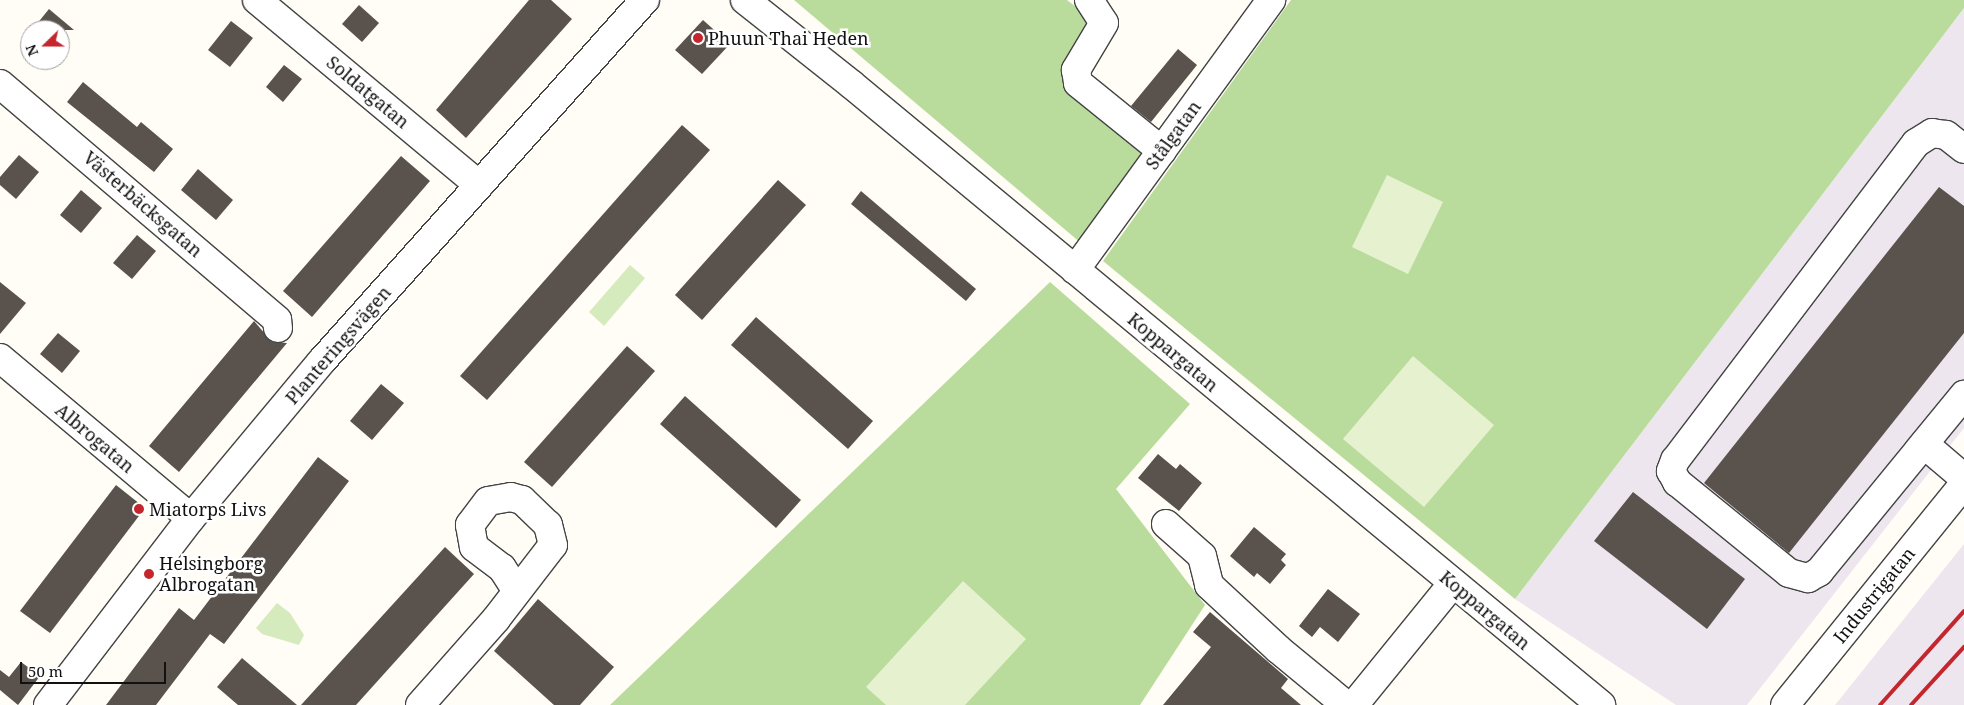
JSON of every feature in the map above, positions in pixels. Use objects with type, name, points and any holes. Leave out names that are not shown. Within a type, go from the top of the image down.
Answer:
[{"type":"street","name":"Soldatgatan","points":[[257,0],[479,185]]},
{"type":"street","name":"Planteringsvägen","points":[[48,705],[191,518],[321,362],[645,0]]},
{"type":"street","name":"Koppargatan","points":[[745,0],[1075,270],[1600,705]]},
{"type":"street","points":[[1089,0],[1104,23],[1076,70],[1078,84],[1162,151]]},
{"type":"street","name":"Stålgatan","points":[[1075,270],[1271,0]]},
{"type":"street","name":"Västerbäcksgatan","points":[[0,84],[277,320],[278,328]]},
{"type":"street","points":[[1964,149],[1946,135],[1932,133],[1916,143],[1675,460],[1671,471],[1677,482],[1789,573],[1808,578],[1819,572],[1964,395]]},
{"type":"street","name":"Albrogatan","points":[[0,358],[191,518]]},
{"type":"street","points":[[1924,444],[1964,478]]},
{"type":"street","name":"Industrigatan","points":[[1785,705],[1964,484]]},
{"type":"street","points":[[1166,524],[1202,556],[1209,585],[1278,649],[1346,705]]},
{"type":"street","points":[[1354,705],[1453,584]]},
{"type":"street","points":[[426,703],[517,591]]},
{"type":"shaded area","points":[[1964,8],[1964,428],[1747,705],[1676,705],[1515,599]]},
{"type":"shaded area","points":[[1964,544],[1964,705],[1835,705]]},
{"type":"green space","points":[[794,0],[1067,0],[1093,20],[1065,83],[1149,150],[1082,244]]},
{"type":"green space","points":[[1291,0],[1964,0],[1964,8],[1515,599],[1103,261]]},
{"type":"green space","points":[[1387,175],[1443,202],[1408,274],[1352,247]]},
{"type":"green space","points":[[630,265],[645,278],[604,326],[589,312]]},
{"type":"green space","points":[[1050,282],[1190,404],[1116,489],[1205,605],[1140,705],[610,705]]},
{"type":"green space","points":[[1413,356],[1494,425],[1424,507],[1343,439]]},
{"type":"green space","points":[[963,581],[1026,639],[965,705],[886,705],[866,687]]},
{"type":"green space","points":[[277,603],[290,613],[304,635],[299,645],[262,634],[256,628]]},
{"type":"building","points":[[529,0],[551,0],[572,19],[466,138],[436,110]]},
{"type":"building","points":[[359,5],[379,23],[362,42],[342,24]]},
{"type":"building","points":[[49,9],[62,20],[40,20]]},
{"type":"building","points":[[703,20],[730,44],[702,74],[675,50]]},
{"type":"building","points":[[231,21],[253,38],[230,67],[208,50]]},
{"type":"building","points":[[1178,49],[1197,65],[1151,122],[1131,106]]},
{"type":"building","points":[[284,65],[302,79],[283,102],[266,87]]},
{"type":"building","points":[[83,82],[137,127],[141,122],[173,149],[154,172],[67,102]]},
{"type":"building","points":[[682,125],[710,150],[487,400],[460,376]]},
{"type":"building","points":[[19,155],[39,172],[16,199],[0,185],[0,177]]},
{"type":"building","points":[[401,156],[430,181],[312,317],[283,291]]},
{"type":"building","points":[[198,169],[233,200],[216,220],[181,190]]},
{"type":"building","points":[[778,180],[806,205],[702,320],[675,295]]},
{"type":"building","points":[[1939,187],[1964,206],[1964,333],[1789,553],[1704,483]]},
{"type":"building","points":[[81,190],[102,208],[81,233],[60,215]]},
{"type":"building","points":[[861,191],[976,289],[966,301],[851,204]]},
{"type":"building","points":[[137,235],[156,251],[132,279],[113,263]]},
{"type":"building","points":[[0,282],[26,303],[0,334]]},
{"type":"building","points":[[756,317],[873,421],[848,449],[731,345]]},
{"type":"building","points":[[254,321],[272,342],[287,343],[179,472],[149,446]]},
{"type":"building","points":[[58,333],[80,351],[62,373],[40,354]]},
{"type":"building","points":[[627,346],[655,371],[552,487],[524,462]]},
{"type":"building","points":[[381,384],[404,403],[372,440],[350,421]]},
{"type":"building","points":[[685,396],[801,500],[776,528],[660,424]]},
{"type":"building","points":[[1158,454],[1176,469],[1180,464],[1202,483],[1179,511],[1138,478]]},
{"type":"building","points":[[318,457],[349,481],[224,644],[210,634],[156,705],[106,705],[179,608],[194,620]]},
{"type":"building","points":[[116,485],[145,508],[50,633],[20,611]]},
{"type":"building","points":[[1633,492],[1745,579],[1707,629],[1594,541]]},
{"type":"building","points":[[1254,527],[1286,554],[1281,560],[1286,565],[1270,584],[1257,573],[1254,577],[1230,556]]},
{"type":"building","points":[[445,547],[474,574],[356,705],[301,705]]},
{"type":"building","points":[[1328,589],[1360,614],[1338,642],[1320,627],[1312,637],[1299,626]]},
{"type":"building","points":[[538,599],[614,667],[580,705],[554,705],[494,651]]},
{"type":"building","points":[[1210,612],[1288,679],[1281,688],[1301,705],[1163,705],[1211,647],[1193,632]]},
{"type":"building","points":[[242,658],[297,705],[238,705],[217,687]]},
{"type":"building","points":[[21,662],[40,676],[18,705],[0,690],[0,670],[9,677]]},
{"type":"railway","points":[[1880,705],[1964,611]]},
{"type":"railway","points":[[1911,705],[1964,647]]},
{"type":"place","name":"Phuun Thai Heden","points":[[698,38]]},
{"type":"place","name":"Miatorps Livs","points":[[139,509]]},
{"type":"place","name":"Helsingborg Albrogatan","points":[[149,574]]}]
